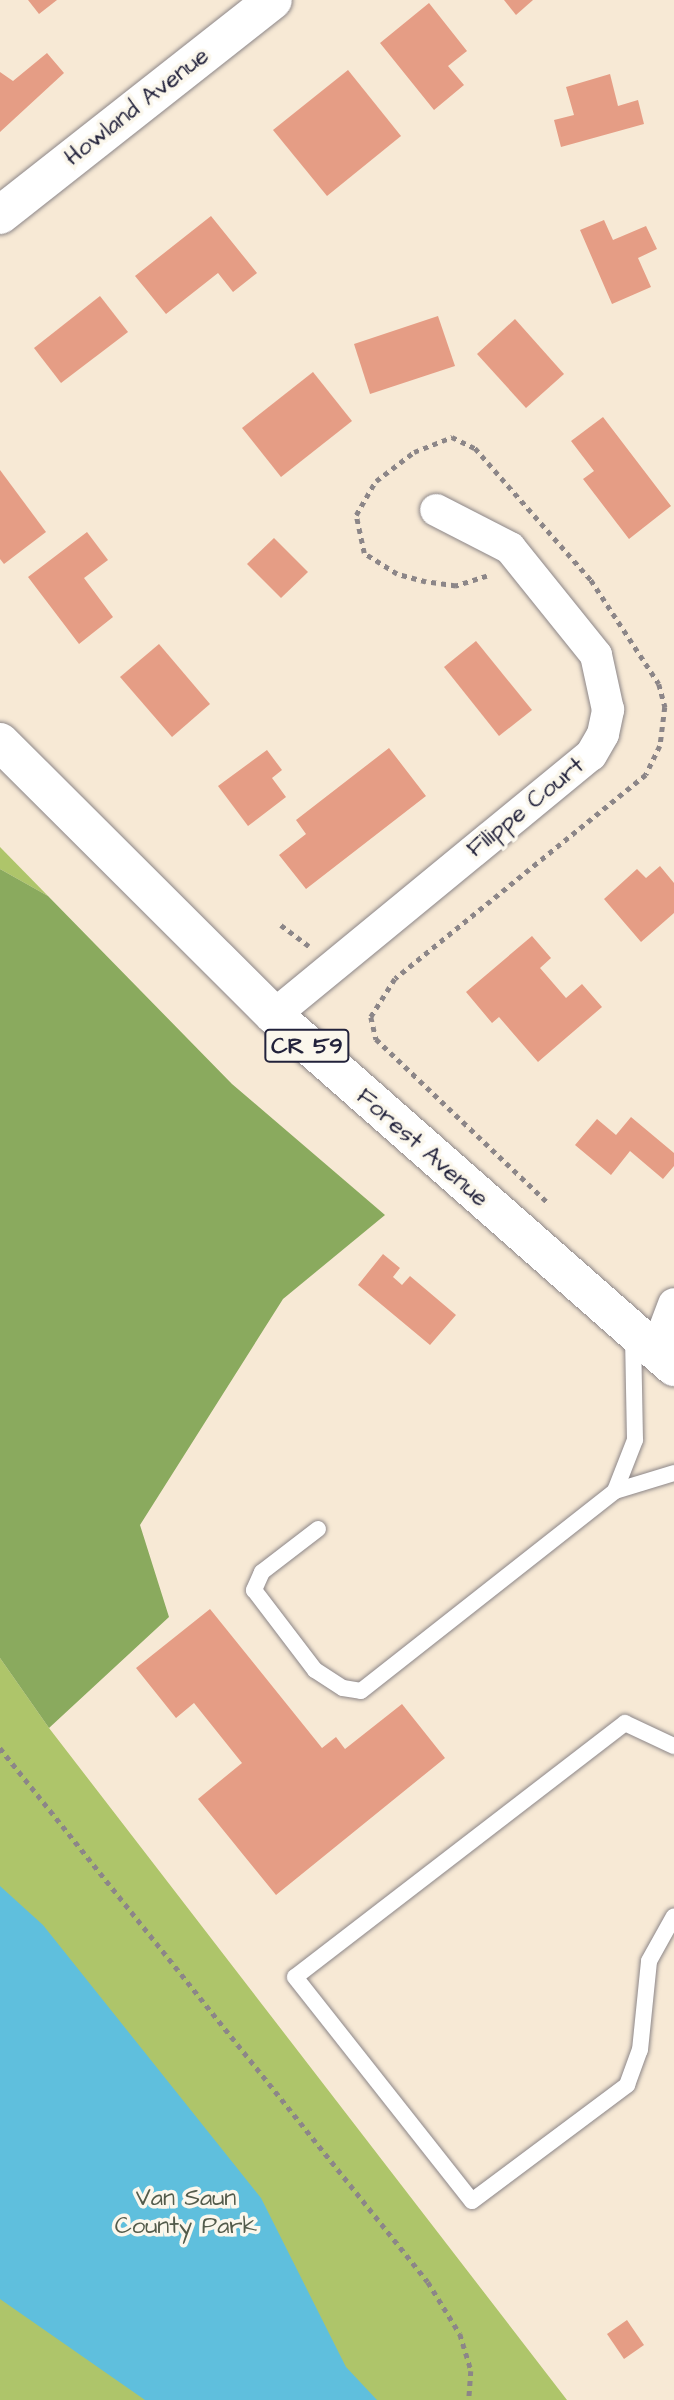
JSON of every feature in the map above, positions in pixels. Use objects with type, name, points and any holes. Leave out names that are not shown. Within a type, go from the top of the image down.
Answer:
[{"type":"main road","name":"Howland Avenue","points":[[0,215],[273,0]]},
{"type":"main road","name":"Forest Avenue","points":[[0,742],[274,1015],[654,1350]]},
{"type":"street","name":"Filippe Court","points":[[274,1015],[591,755],[603,734],[608,710],[596,655],[510,548],[436,510]]},
{"type":"street","points":[[654,1350],[674,1304]]},
{"type":"lane","points":[[615,1491],[635,1440],[639,1402],[654,1350]]},
{"type":"lane","points":[[318,1529],[257,1577],[257,1601],[315,1670],[350,1691],[375,1683],[615,1491],[674,1472]]},
{"type":"lane","points":[[674,1746],[625,1723],[295,1977],[472,2201],[627,2085],[642,2037],[649,1961],[674,1916]]},
{"type":"path","points":[[0,1748],[428,2283],[460,2334],[471,2371],[469,2400]]},
{"type":"green space","points":[[0,847],[48,896],[0,869]]},
{"type":"green space","points":[[0,869],[48,896],[232,1084],[385,1215],[283,1299],[140,1525],[169,1617],[49,1728],[0,1658]]},
{"type":"green space","name":"Van Saun County Park","points":[[0,1658],[49,1728],[567,2400],[0,2400]]},
{"type":"water","points":[[0,1886],[43,1925],[261,2198],[346,2367],[377,2400],[145,2400],[0,2299]]},
{"type":"building","points":[[28,0],[57,0],[39,14]]},
{"type":"building","points":[[504,0],[533,0],[516,15]]},
{"type":"building","points":[[429,3],[467,51],[448,66],[464,85],[434,110],[380,43]]},
{"type":"building","points":[[47,53],[64,73],[0,132],[0,72],[13,81]]},
{"type":"building","points":[[348,70],[401,136],[327,196],[273,130]]},
{"type":"building","points":[[610,74],[618,106],[638,100],[644,124],[561,147],[554,120],[574,115],[566,87]]},
{"type":"building","points":[[211,216],[257,273],[233,292],[218,273],[166,314],[135,276]]},
{"type":"building","points":[[604,220],[613,240],[646,226],[657,249],[638,258],[651,287],[612,304],[580,230]]},
{"type":"building","points":[[100,296],[128,332],[61,383],[34,348]]},
{"type":"building","points":[[438,316],[455,366],[370,394],[354,344]]},
{"type":"building","points":[[515,319],[564,374],[526,408],[477,354]]},
{"type":"building","points":[[313,372],[352,421],[281,477],[242,428]]},
{"type":"building","points":[[603,417],[671,506],[629,539],[583,479],[594,471],[571,441]]},
{"type":"building","points":[[0,470],[46,532],[4,564],[0,559]]},
{"type":"building","points":[[87,532],[108,560],[84,578],[113,617],[79,644],[28,577]]},
{"type":"building","points":[[274,538],[308,572],[281,598],[247,564]]},
{"type":"building","points":[[476,641],[532,710],[499,736],[444,667]]},
{"type":"building","points":[[159,644],[210,704],[172,737],[120,677]]},
{"type":"building","points":[[389,748],[426,796],[306,889],[279,855],[306,834],[296,820]]},
{"type":"building","points":[[267,750],[282,770],[272,778],[286,797],[248,826],[218,786]]},
{"type":"building","points":[[660,866],[674,883],[674,913],[641,942],[604,899],[637,869],[646,878]]},
{"type":"building","points":[[532,936],[551,958],[540,968],[566,998],[582,984],[602,1007],[538,1062],[499,1017],[492,1023],[466,992]]},
{"type":"building","points":[[631,1117],[674,1153],[674,1166],[663,1179],[630,1151],[611,1175],[575,1145],[597,1119],[616,1135]]},
{"type":"building","points":[[383,1254],[400,1268],[393,1277],[402,1285],[410,1276],[456,1315],[430,1345],[358,1285]]},
{"type":"building","points":[[210,1609],[322,1748],[336,1737],[345,1749],[402,1704],[445,1758],[276,1895],[198,1799],[242,1763],[194,1703],[176,1718],[136,1668]]},
{"type":"building","points":[[627,2320],[644,2345],[624,2359],[607,2334]]}]
